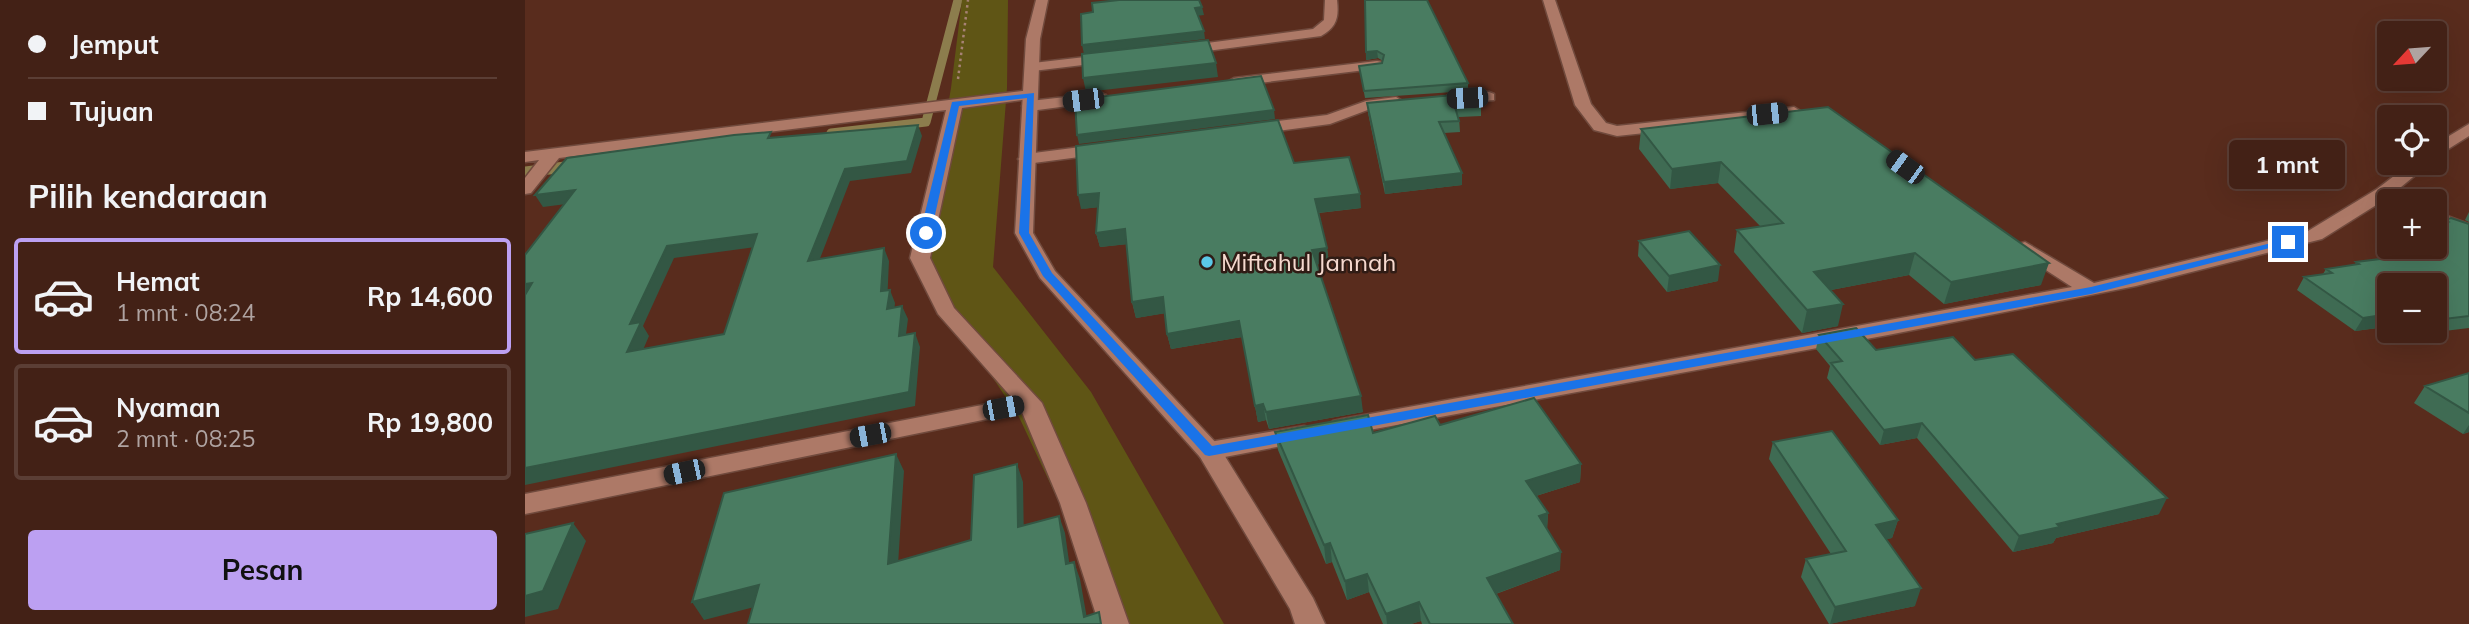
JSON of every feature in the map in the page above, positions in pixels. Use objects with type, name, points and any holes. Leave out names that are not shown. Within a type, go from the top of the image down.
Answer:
[{"type":"street","points":[[1042,0],[1033,39],[1033,67],[1024,100],[1024,233],[1047,274],[1209,451],[1303,606],[1310,624]]},
{"type":"street","points":[[1163,52],[1316,33],[1329,27],[1333,18],[1331,0]]},
{"type":"street","points":[[1549,0],[1583,105],[1600,127],[1617,131],[1806,111]]},
{"type":"street","points":[[1033,67],[1124,57]]},
{"type":"street","points":[[1225,83],[1377,65]]},
{"type":"street","points":[[525,157],[549,160],[953,104],[1113,96]]},
{"type":"street","points":[[1439,99],[1489,97]]},
{"type":"street","points":[[1238,131],[1330,119],[1371,104],[1414,101]]},
{"type":"street","points":[[953,104],[920,258],[945,310],[1030,403],[1073,503],[1114,624]]},
{"type":"street","points":[[2447,144],[2469,129]]},
{"type":"street","points":[[1026,159],[1119,147]]},
{"type":"street","points":[[525,189],[549,160]]},
{"type":"street","points":[[2399,189],[2411,175]]},
{"type":"street","points":[[1209,451],[2091,290],[2315,235],[2377,204]]},
{"type":"street","points":[[2447,222],[2469,231]]},
{"type":"street","points":[[2010,239],[2091,290]]},
{"type":"street","points":[[525,504],[1030,403]]},
{"type":"path","points":[[953,104],[968,0]]},
{"type":"building","points":[[1119,0],[1199,0],[1202,7],[1195,8],[1204,31],[1082,45],[1081,14],[1093,12],[1092,3]]},
{"type":"building","points":[[1365,0],[1427,0],[1468,83],[1364,91],[1359,66],[1382,63],[1384,55],[1377,51],[1366,52]]},
{"type":"building","points":[[1208,40],[1216,63],[1083,78],[1082,54]]},
{"type":"building","points":[[1261,76],[1274,110],[1077,135],[1075,100]]},
{"type":"building","points":[[1475,93],[1481,105],[1455,107],[1459,121],[1439,122],[1462,173],[1384,182],[1367,103]]},
{"type":"building","points":[[1828,107],[2049,263],[1951,282],[1915,253],[1814,272],[1843,304],[1807,310],[1737,230],[1783,223],[1721,162],[1672,169],[1641,129]]},
{"type":"building","points":[[1278,120],[1294,163],[1349,157],[1360,194],[1315,199],[1327,248],[1312,250],[1361,396],[1266,412],[1263,404],[1255,406],[1239,321],[1167,334],[1163,297],[1132,302],[1125,229],[1096,233],[1099,193],[1078,195],[1076,146]]},
{"type":"building","points":[[918,125],[907,161],[845,169],[808,261],[884,248],[881,291],[890,290],[887,309],[902,306],[899,336],[915,333],[909,392],[525,468],[525,295],[532,283],[525,284],[525,255],[575,190],[535,195],[567,158],[771,132],[768,138]],"holes":[[[757,234],[724,334],[627,352],[641,322],[630,324],[667,246]]]},
{"type":"building","points":[[2447,219],[2469,224],[2469,316],[2447,319],[2447,273],[2377,273],[2377,316],[2363,318],[2304,277],[2332,273],[2326,269],[2359,264],[2356,262],[2380,259],[2447,259]]},
{"type":"building","points":[[1689,231],[1720,265],[1669,276],[1639,241]]},
{"type":"building","points":[[1856,328],[1876,350],[1953,337],[1975,360],[2013,354],[2167,498],[2057,524],[2060,527],[2019,536],[1922,423],[1884,430],[1831,363],[1842,361],[1819,335]]},
{"type":"building","points":[[2469,373],[2469,413],[2425,386]]},
{"type":"building","points":[[1534,398],[1581,464],[1526,481],[1548,513],[1539,516],[1561,552],[1487,578],[1513,624],[1430,624],[1419,602],[1386,614],[1367,574],[1345,581],[1330,543],[1324,545],[1275,432],[1368,415],[1373,433],[1435,416],[1440,425]]},
{"type":"building","points":[[1832,431],[1898,520],[1876,525],[1921,588],[1835,607],[1806,559],[1846,551],[1773,442]]},
{"type":"building","points":[[896,454],[888,564],[971,540],[974,475],[1017,464],[1018,527],[1059,516],[1066,564],[1074,562],[1084,617],[1099,612],[1101,624],[748,624],[759,585],[692,602],[724,493]]},
{"type":"building","points":[[573,523],[543,591],[525,596],[525,534]]},
{"type":"waterway","points":[[831,133],[926,122],[958,0]]},
{"type":"waterway","points":[[985,0],[979,88],[956,269],[1060,412],[1170,624]]},
{"type":"waterway","points":[[525,172],[573,166]]},
{"type":"place","name":"Miftahul Jannah","points":[[1207,262]]},
{"type":"route","points":[[926,233],[955,104],[1031,95],[1024,233],[1047,274],[1209,451],[2091,290],[2288,242]]}]
